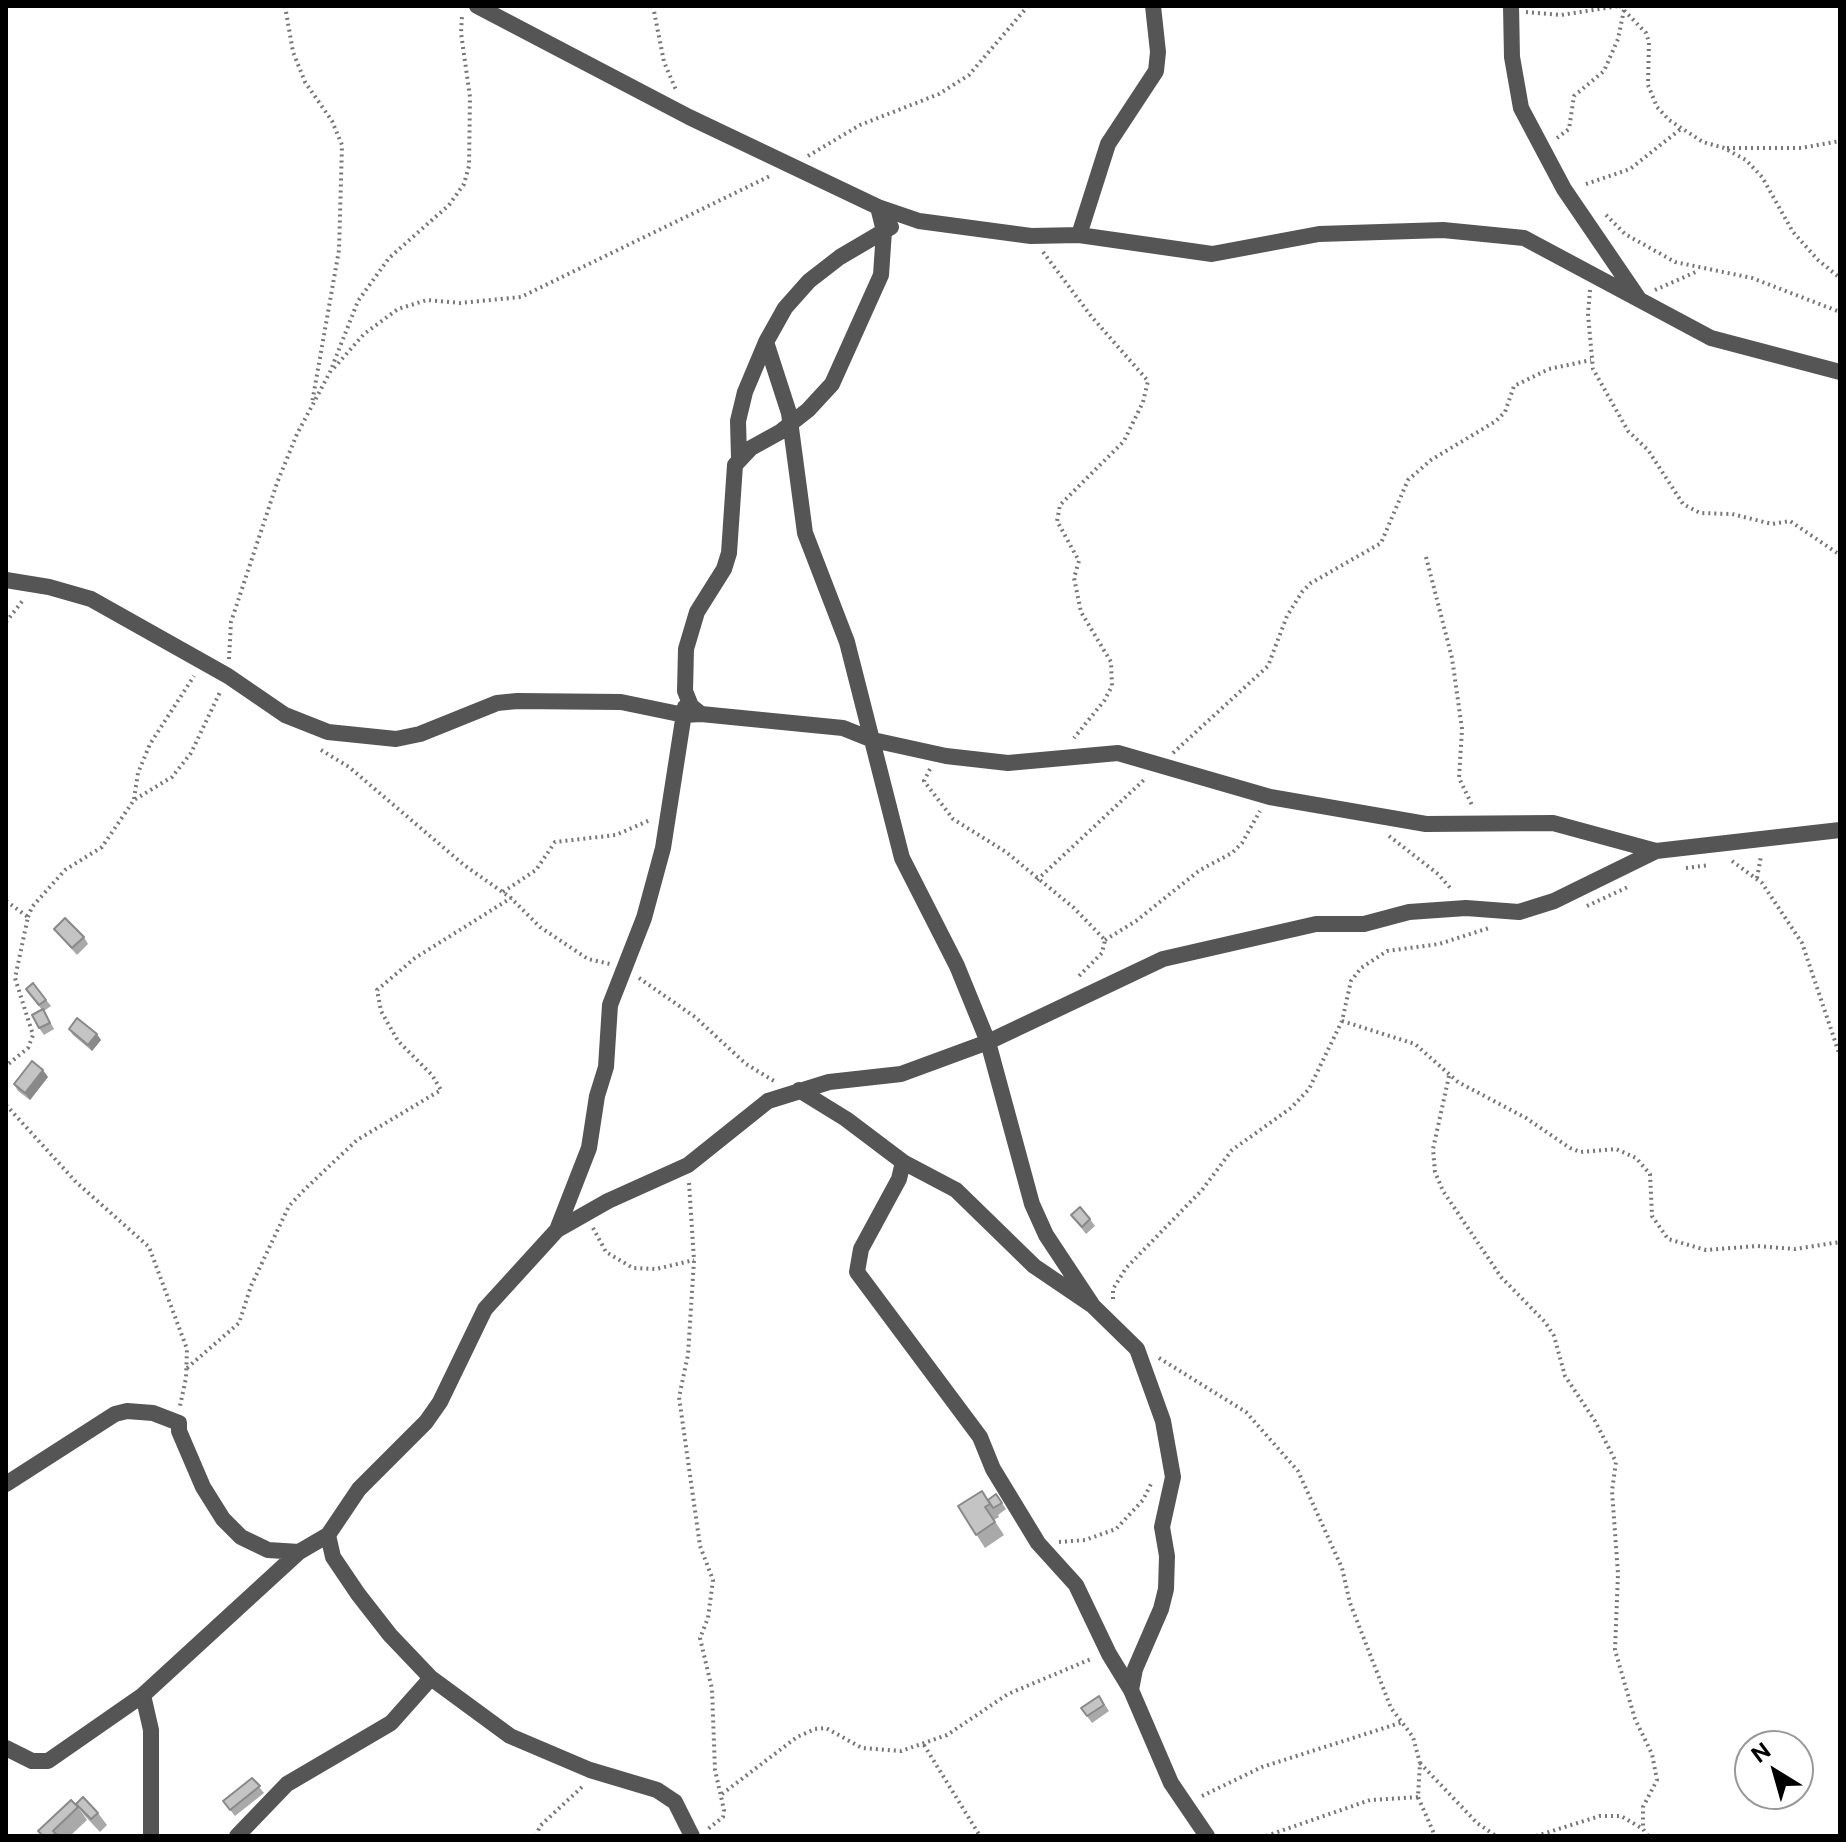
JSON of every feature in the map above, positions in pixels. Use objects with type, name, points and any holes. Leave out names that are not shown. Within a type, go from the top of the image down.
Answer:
[{"type":"street","points":[[477,6],[689,117],[878,207],[919,221],[1031,236],[1079,235],[1212,254],[1319,234],[1443,230],[1524,238],[1711,338],[1840,372]]},
{"type":"street","points":[[1079,235],[1108,144],[1156,71],[1158,52],[1153,6]]},
{"type":"street","points":[[1516,8],[1512,57],[1521,108],[1564,189],[1640,300]]},
{"type":"street","points":[[739,458],[791,423],[832,384],[879,283],[884,231],[878,207]]},
{"type":"street","points":[[557,1230],[589,1148],[597,1096],[606,1067],[610,1005],[626,971],[663,848],[667,805],[692,714],[685,691],[686,649],[693,624],[729,553],[732,474],[739,458],[738,421],[766,342],[785,308],[809,281],[857,245],[884,231],[919,221]]},
{"type":"street","points":[[766,342],[791,423],[805,533],[847,642],[902,858],[957,966],[988,1042],[1032,1204],[1046,1235],[1093,1306]]},
{"type":"street","points":[[6,580],[91,599],[228,676],[260,702],[328,732],[396,739],[420,734],[497,703],[621,702],[692,714],[843,728],[873,740],[946,756],[1008,763],[1118,753],[1162,763],[1270,797],[1426,824],[1553,823],[1656,851],[1840,830]]},
{"type":"street","points":[[6,1748],[32,1761],[48,1761],[143,1695],[299,1552],[328,1535],[359,1489],[426,1422],[440,1402],[485,1309],[557,1230],[688,1165],[768,1101],[829,1082],[901,1074],[988,1042],[1163,959],[1316,924],[1364,924],[1409,912],[1466,908],[1519,912],[1596,882],[1656,851]]},
{"type":"street","points":[[796,1091],[846,1119],[903,1162],[956,1190],[1034,1266],[1112,1321],[1137,1349],[1163,1421],[1173,1477],[1162,1527],[1167,1556],[1166,1589],[1161,1609],[1135,1669],[1131,1690]]},
{"type":"street","points":[[903,1162],[899,1179],[861,1249],[857,1272],[980,1437],[993,1469],[1038,1543],[1076,1585],[1109,1654],[1131,1690],[1171,1783],[1207,1836]]},
{"type":"street","points":[[6,1484],[115,1414],[141,1411],[179,1423],[179,1431],[198,1475],[223,1519],[254,1545],[268,1550],[299,1552]]},
{"type":"street","points":[[328,1535],[333,1557],[358,1594],[431,1678],[510,1736],[590,1770],[657,1790],[675,1802],[695,1836]]},
{"type":"street","points":[[237,1836],[287,1784],[391,1723],[431,1678]]},
{"type":"street","points":[[143,1695],[151,1730],[151,1836]]},
{"type":"street","points":[[256,1816],[260,1836]]},
{"type":"path","points":[[285,6],[293,52],[305,82],[332,121],[342,145],[339,250],[311,409]]},
{"type":"path","points":[[134,800],[160,787],[191,753],[228,676],[231,622],[246,573],[282,471],[330,372],[358,301],[374,276],[404,243],[449,205],[464,184],[469,166],[470,97],[461,33],[463,6]]},
{"type":"path","points":[[653,6],[664,62],[689,117]]},
{"type":"path","points":[[330,372],[364,334],[398,309],[427,300],[460,303],[521,297],[791,166],[860,125],[939,94],[969,75],[1028,6]]},
{"type":"path","points":[[1516,8],[1561,15],[1621,7]]},
{"type":"path","points":[[1621,7],[1646,33],[1649,42],[1648,85],[1651,98],[1669,120],[1703,142],[1724,148],[1746,160],[1762,177],[1793,232],[1829,271],[1840,278]]},
{"type":"path","points":[[1555,144],[1558,136],[1569,129],[1574,96],[1604,71],[1618,39],[1621,7]]},
{"type":"path","points":[[1581,177],[1586,185],[1630,169],[1682,128]]},
{"type":"path","points":[[1724,148],[1801,148],[1840,141]]},
{"type":"path","points":[[1603,212],[1625,234],[1675,262],[1699,270],[1752,278],[1840,312]]},
{"type":"path","points":[[1031,236],[1091,316],[1148,381],[1143,402],[1124,441],[1060,505],[1057,521],[1079,561],[1074,578],[1081,612],[1111,662],[1112,686],[1089,721],[1053,759]]},
{"type":"path","points":[[1640,300],[1670,280],[1699,270]]},
{"type":"path","points":[[1593,276],[1587,303],[1591,360],[1628,431],[1648,450],[1692,511],[1732,514],[1772,524],[1784,519],[1797,524],[1840,555]]},
{"type":"path","points":[[1037,880],[1268,666],[1287,616],[1302,592],[1381,543],[1408,480],[1431,460],[1496,421],[1505,412],[1514,386],[1549,369],[1591,360]]},
{"type":"path","points":[[1426,557],[1452,658],[1462,729],[1459,778],[1469,801],[1487,822]]},
{"type":"path","points":[[6,622],[36,585]]},
{"type":"path","points":[[6,1066],[28,1048],[33,1035],[15,978],[32,907],[65,870],[102,847],[134,800],[138,773],[150,744],[202,664]]},
{"type":"path","points":[[297,720],[320,750],[341,761],[464,865],[511,898],[540,927],[575,950],[626,971],[695,1017],[746,1064],[796,1091]]},
{"type":"path","points":[[946,756],[925,775],[929,789],[953,819],[991,839],[1074,908],[1105,940]]},
{"type":"path","points":[[1064,1006],[1074,982],[1102,953],[1105,940],[1136,921],[1200,870],[1232,853],[1270,797]]},
{"type":"path","points":[[503,892],[536,870],[555,842],[616,835],[644,824],[667,805]]},
{"type":"path","points":[[1380,834],[1399,844],[1438,874],[1466,908]]},
{"type":"path","points":[[1700,848],[1731,860],[1762,883],[1802,943],[1840,1056]]},
{"type":"path","points":[[1683,868],[1716,864]]},
{"type":"path","points":[[1577,909],[1602,902],[1633,884]]},
{"type":"path","points":[[187,1368],[239,1323],[251,1286],[289,1206],[357,1140],[441,1090],[432,1075],[398,1041],[381,1011],[377,990],[415,958],[511,898]]},
{"type":"path","points":[[6,901],[28,917]]},
{"type":"path","points":[[1112,1321],[1113,1289],[1126,1268],[1156,1240],[1175,1214],[1187,1206],[1241,1141],[1301,1099],[1322,1066],[1342,1021],[1351,981],[1371,959],[1403,947],[1454,941],[1498,926]]},
{"type":"path","points":[[1342,1021],[1415,1044],[1449,1076],[1526,1118],[1570,1148],[1580,1152],[1616,1149],[1636,1158],[1650,1174],[1652,1216],[1668,1239],[1706,1250],[1757,1246],[1795,1249],[1840,1242]]},
{"type":"path","points":[[1449,1076],[1433,1149],[1435,1172],[1443,1191],[1501,1277],[1545,1322],[1554,1336],[1565,1376],[1616,1462],[1612,1491],[1618,1574],[1615,1650],[1635,1719],[1652,1754],[1657,1780],[1643,1807],[1643,1829]]},
{"type":"path","points":[[6,1105],[76,1182],[149,1247],[184,1339],[187,1368],[179,1423]]},
{"type":"path","points":[[688,1165],[694,1260],[688,1355],[679,1409],[700,1546],[713,1580],[708,1618],[700,1638],[710,1677],[715,1770],[722,1794],[723,1817],[695,1836]]},
{"type":"path","points":[[586,1213],[606,1252],[633,1268],[656,1269],[694,1260]]},
{"type":"path","points":[[1137,1349],[1169,1362],[1230,1399],[1264,1429],[1298,1471],[1321,1529],[1342,1568],[1350,1603],[1391,1708],[1413,1737],[1420,1763],[1418,1797],[1435,1836]]},
{"type":"path","points":[[1038,1543],[1085,1540],[1116,1529],[1143,1500],[1155,1468]]},
{"type":"path","points":[[722,1794],[797,1737],[815,1729],[826,1728],[862,1748],[901,1751],[947,1735],[1008,1694],[1109,1654]]},
{"type":"path","points":[[1188,1808],[1203,1794],[1262,1767],[1403,1722]]},
{"type":"path","points":[[924,1745],[980,1836]]},
{"type":"path","points":[[1420,1763],[1477,1823],[1496,1836]]},
{"type":"path","points":[[536,1836],[540,1826],[577,1794],[590,1770]]},
{"type":"path","points":[[1266,1836],[1370,1800],[1418,1797]]},
{"type":"path","points":[[1536,1836],[1600,1816],[1621,1816],[1643,1829],[1648,1836]]},
{"type":"building","points":[[65,918],[84,937],[72,948],[54,929]]},
{"type":"building","points":[[33,983],[46,1000],[39,1005],[26,989]]},
{"type":"building","points":[[43,1009],[50,1023],[39,1028],[32,1015]]},
{"type":"building","points":[[77,1018],[97,1034],[88,1045],[69,1029]]},
{"type":"building","points":[[32,1061],[43,1070],[25,1093],[14,1084]]},
{"type":"building","points":[[1080,1207],[1090,1219],[1082,1227],[1071,1215]]},
{"type":"building","points":[[982,1491],[990,1504],[985,1507],[995,1522],[976,1535],[958,1506]]},
{"type":"building","points":[[996,1494],[1002,1503],[993,1508],[988,1500]]},
{"type":"building","points":[[1099,1696],[1104,1705],[1087,1716],[1081,1708]]},
{"type":"building","points":[[252,1778],[260,1786],[230,1810],[223,1801]]},
{"type":"building","points":[[83,1797],[98,1813],[91,1819],[76,1804]]},
{"type":"building","points":[[71,1800],[78,1807],[53,1831],[58,1836],[43,1836],[38,1831]]}]
